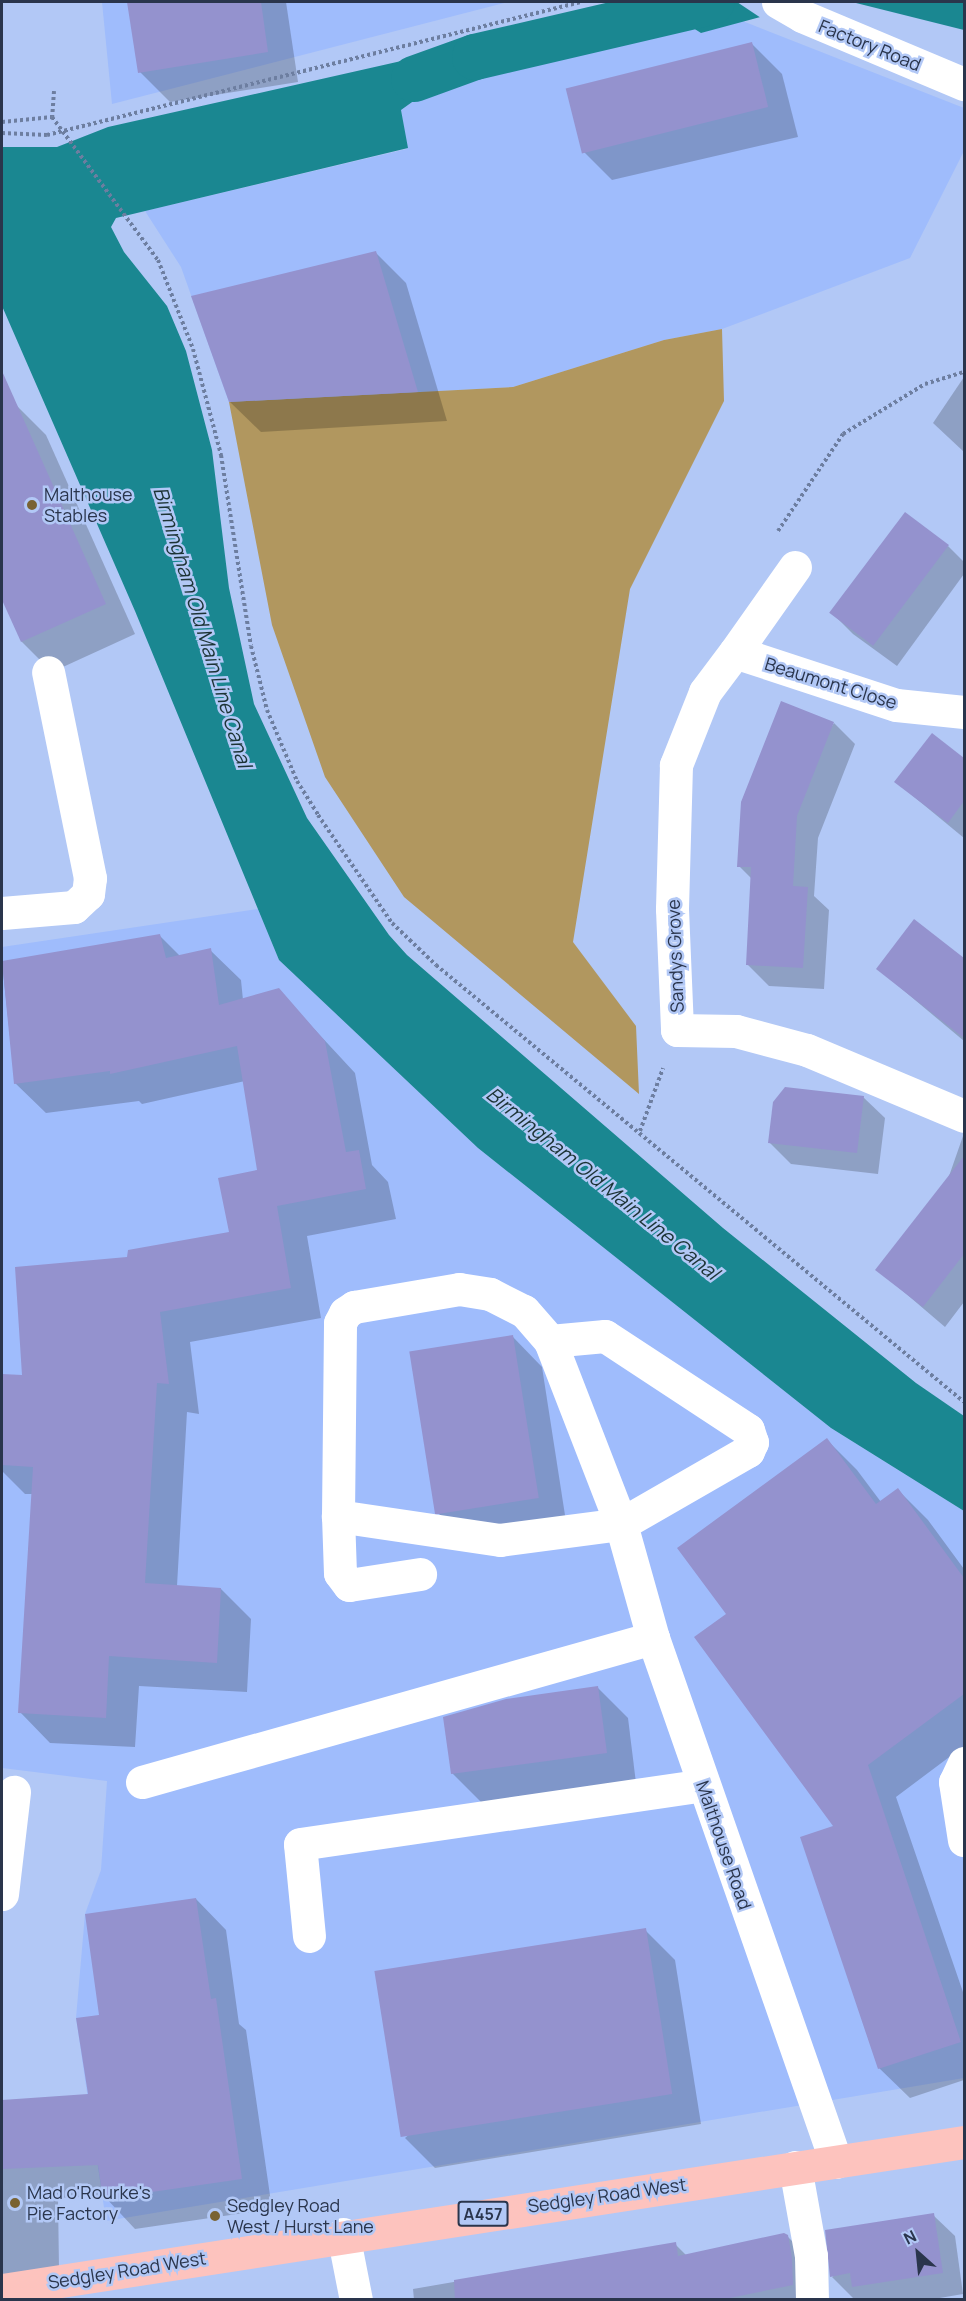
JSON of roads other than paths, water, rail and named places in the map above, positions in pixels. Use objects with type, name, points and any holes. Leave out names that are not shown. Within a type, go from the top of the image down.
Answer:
[{"type":"main road","name":"Sedgley Road West","points":[[2,2290],[343,2234],[964,2142]]},
{"type":"street","name":"Factory Road","points":[[790,9],[964,84]]},
{"type":"street","points":[[735,652],[795,567]]},
{"type":"street","name":"Sandys Grove","points":[[735,652],[705,692],[675,765],[672,909],[677,1030],[736,1031],[807,1050],[964,1116]]},
{"type":"street","name":"Beaumont Close","points":[[735,652],[896,705],[964,712]]},
{"type":"street","points":[[2,913],[74,907],[88,894],[90,878],[48,672]]},
{"type":"street","name":"Malthouse Road","points":[[338,1516],[340,1323],[345,1313],[354,1307],[459,1289],[490,1294],[524,1311],[550,1341],[621,1524],[653,1638],[702,1785],[836,2162]]},
{"type":"street","points":[[420,1574],[349,1585],[340,1573],[338,1516],[500,1540],[621,1524],[748,1451],[752,1442],[748,1430],[605,1336],[550,1341]]},
{"type":"street","points":[[142,1782],[653,1638]]},
{"type":"street","points":[[964,1763],[955,1782],[964,1840]]},
{"type":"street","points":[[309,1936],[300,1844],[702,1785]]},
{"type":"street","points":[[2,1894],[14,1792]]},
{"type":"street","points":[[795,2167],[811,2256],[812,2300]]},
{"type":"street","points":[[343,2234],[356,2300]]},
{"type":"water","points":[[681,2],[816,2],[701,33],[679,19],[639,18]]},
{"type":"water","points":[[852,2],[964,2],[964,30]]},
{"type":"water","name":"Birmingham Old Main Line Canal","points":[[450,50],[475,57],[401,110],[408,148],[116,218],[111,227],[124,252],[167,306],[186,351],[212,450],[229,588],[254,704],[307,818],[389,935],[407,955],[723,1228],[916,1383],[964,1416],[964,1511],[831,1428],[478,1148],[279,960],[135,611],[2,306],[2,147],[57,147],[108,127]]},
{"type":"waterway","points":[[414,79],[475,57],[712,2]]},
{"type":"place","name":"Malthouse Stables","points":[[32,505]]},
{"type":"place","name":"Mad o'Rourke's Pie Factory","points":[[15,2203]]},
{"type":"place","name":"Sedgley Road West / Hurst Lane","points":[[215,2216]]}]
